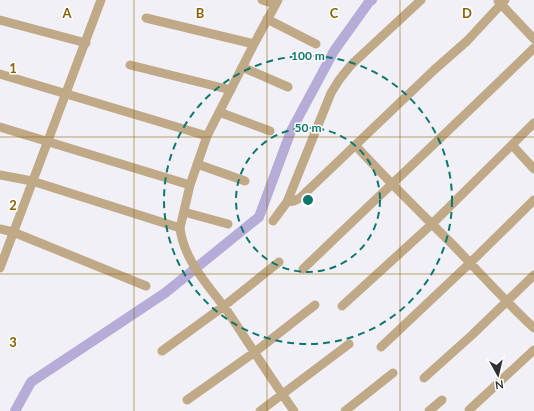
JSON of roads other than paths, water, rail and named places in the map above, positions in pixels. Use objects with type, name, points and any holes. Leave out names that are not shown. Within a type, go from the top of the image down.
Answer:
[{"type":"street","points":[[0,268],[101,0]]},
{"type":"street","points":[[262,0],[277,2],[242,66],[207,136],[190,185],[180,228],[182,241],[188,255],[202,278],[224,306],[294,411]]},
{"type":"street","points":[[273,222],[288,202],[331,93],[338,80],[351,65],[421,0]]},
{"type":"street","points":[[288,202],[300,198],[434,70],[467,41],[501,1],[534,39]]},
{"type":"street","points":[[146,18],[254,44]]},
{"type":"street","points":[[267,19],[316,44]]},
{"type":"street","points":[[0,20],[86,43]]},
{"type":"street","points":[[303,269],[534,48]]},
{"type":"street","points":[[130,65],[230,90]]},
{"type":"street","points":[[242,66],[288,87]]},
{"type":"street","points":[[0,74],[207,136]]},
{"type":"street","points":[[219,112],[270,131]]},
{"type":"street","points":[[342,306],[432,224],[534,123]]},
{"type":"street","points":[[0,127],[190,185]]},
{"type":"street","points":[[512,145],[534,169]]},
{"type":"street","points":[[355,146],[534,328]]},
{"type":"street","points":[[197,164],[245,182]]},
{"type":"street","points":[[0,175],[32,181],[180,228]]},
{"type":"street","points":[[381,347],[534,200]]},
{"type":"street","points":[[184,212],[228,224]]},
{"type":"street","points":[[0,229],[13,232],[146,286]]},
{"type":"street","points":[[162,351],[224,306],[279,262]]},
{"type":"street","points":[[424,378],[507,302],[534,275]]},
{"type":"street","points":[[187,400],[255,352],[315,305]]},
{"type":"street","points":[[260,411],[349,344]]},
{"type":"street","points":[[469,410],[534,350]]},
{"type":"street","points":[[345,411],[393,373]]},
{"type":"street","points":[[431,410],[442,400]]},
{"type":"waterway","points":[[15,411],[31,382],[165,293],[259,217],[291,131],[334,51],[369,2],[372,0]]}]
